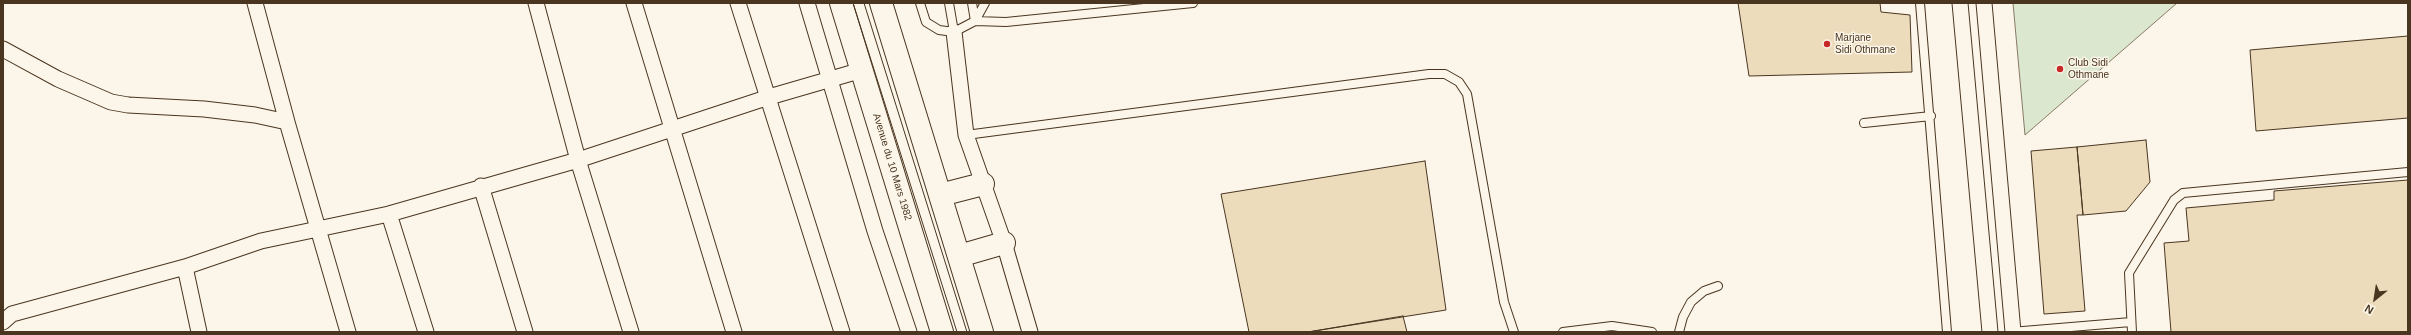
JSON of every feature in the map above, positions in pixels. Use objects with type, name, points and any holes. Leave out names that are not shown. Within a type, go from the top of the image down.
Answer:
[{"type":"main road","name":"Avenue du 10 Mars 1982","points":[[841,3],[942,332]]},
{"type":"main road","points":[[882,3],[982,332]]},
{"type":"main road","points":[[940,195],[983,184]]},
{"type":"main road","points":[[959,256],[1004,243]]},
{"type":"street","points":[[255,3],[287,122],[320,228],[348,332]]},
{"type":"street","points":[[536,3],[578,160],[631,332]]},
{"type":"street","points":[[634,3],[674,128],[734,332]]},
{"type":"street","points":[[738,3],[769,97],[842,332]]},
{"type":"street","points":[[806,3],[828,79],[909,332]]},
{"type":"street","points":[[1960,3],[1990,332]]},
{"type":"street","points":[[1984,3],[2012,331]]},
{"type":"street","points":[[954,32],[966,135],[1004,243],[1030,332]]},
{"type":"street","points":[[3,49],[58,79],[111,102],[128,105],[241,113],[287,122]]},
{"type":"street","points":[[3,322],[12,314],[185,267],[261,241],[389,214],[480,186],[578,160],[769,97],[862,70]]},
{"type":"street","points":[[480,186],[525,332]]},
{"type":"street","points":[[389,214],[426,332]]},
{"type":"street","points":[[185,267],[199,332]]},
{"type":"lane","points":[[920,3],[926,22],[939,30],[954,32],[975,21],[1006,22],[1193,3]]},
{"type":"lane","points":[[949,3],[954,32]]},
{"type":"lane","points":[[972,3],[975,21]]},
{"type":"lane","points":[[975,21],[985,3]]},
{"type":"lane","points":[[1920,3],[1931,116],[1947,332]]},
{"type":"lane","points":[[966,135],[1413,76],[1445,74],[1459,82],[1467,94],[1504,302],[1514,332]]},
{"type":"lane","points":[[1864,122],[1931,116]]},
{"type":"lane","points":[[2132,332],[2129,273],[2174,200],[2183,193],[2408,172]]},
{"type":"lane","points":[[1679,332],[1683,317],[1692,302],[1704,291],[1718,286]]},
{"type":"lane","points":[[2012,331],[2131,322]]},
{"type":"lane","points":[[1562,332],[1612,326],[1652,332]]},
{"type":"green space","name":"Club Sidi Othmane","points":[[2013,3],[2177,3],[2025,135]]},
{"type":"building","name":"Marjane Sidi Othmane","points":[[1738,3],[1880,3],[1881,12],[1910,15],[1912,72],[1749,76]]},
{"type":"building","points":[[2408,36],[2408,118],[2256,131],[2250,50]]},
{"type":"building","points":[[2146,140],[2150,182],[2126,211],[2083,215],[2077,147]]},
{"type":"building","points":[[2077,147],[2083,215],[2077,215],[2085,311],[2044,314],[2031,151]]},
{"type":"building","points":[[1425,161],[1446,310],[1308,332],[1249,332],[1221,194]]},
{"type":"building","points":[[2408,180],[2408,332],[2171,332],[2164,243],[2189,241],[2186,208],[2274,200],[2274,191]]},
{"type":"building","points":[[1403,316],[1407,332],[1308,332]]},
{"type":"tram line","points":[[853,3],[957,332]]},
{"type":"tram line","points":[[864,3],[967,332]]},
{"type":"place","name":"Marjane Sidi Othmane","points":[[1827,44]]},
{"type":"place","name":"Club Sidi Othmane","points":[[2060,69]]}]
